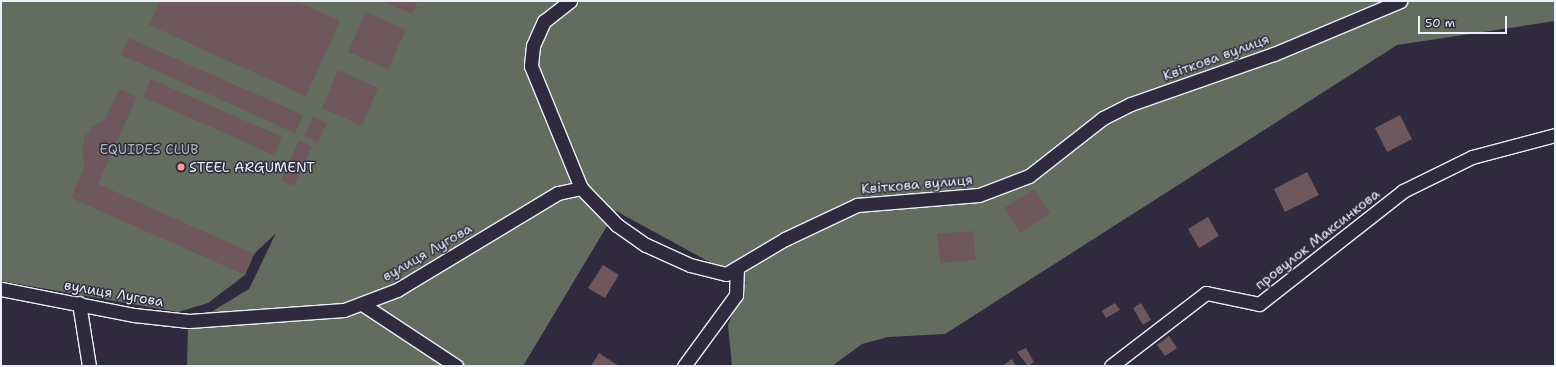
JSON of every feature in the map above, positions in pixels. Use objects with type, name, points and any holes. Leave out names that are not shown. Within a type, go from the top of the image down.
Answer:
[{"type":"street","points":[[570,1],[544,21],[533,46],[531,66],[581,188],[617,225],[646,245],[697,267],[726,274],[737,268]]},
{"type":"street","name":"Квіткова вулиця","points":[[737,268],[785,239],[857,205],[980,195],[1029,176],[1103,118],[1131,104],[1274,54],[1400,1]]},
{"type":"street","name":"провулок Максинкова","points":[[1111,366],[1206,292],[1259,304],[1403,191],[1472,157],[1555,135]]},
{"type":"street","name":"вулиця Лугова","points":[[1,289],[189,321],[275,317],[344,310],[397,290],[558,193],[581,188]]},
{"type":"street","points":[[684,366],[736,295],[737,268]]},
{"type":"street","points":[[79,303],[89,366]]},
{"type":"street","points":[[362,304],[456,366]]},
{"type":"green space","name":"EQUIDES CLUB","points":[[1,1],[1555,1],[1555,21],[1397,45],[945,334],[888,337],[862,344],[832,366],[732,366],[728,325],[746,282],[616,211],[523,366],[187,366],[188,326],[249,289],[276,233],[254,254],[245,275],[208,303],[178,312],[1,281]]},
{"type":"building","points":[[160,1],[297,1],[340,21],[306,96],[149,25]]},
{"type":"building","points":[[382,1],[418,1],[412,14]]},
{"type":"building","points":[[366,12],[406,30],[388,69],[348,52]]},
{"type":"building","points":[[129,38],[303,115],[295,133],[121,55]]},
{"type":"building","points":[[338,70],[378,88],[362,126],[322,108]]},
{"type":"building","points":[[151,79],[282,137],[274,155],[143,97]]},
{"type":"building","points":[[119,89],[137,97],[98,184],[254,254],[245,275],[71,198],[85,165],[82,151],[84,138],[93,126],[105,120]]},
{"type":"building","points":[[1400,115],[1412,139],[1387,152],[1375,128]]},
{"type":"building","points":[[313,117],[327,123],[318,142],[304,136]]},
{"type":"building","points":[[299,140],[312,146],[294,186],[281,180]]},
{"type":"building","points":[[1307,172],[1319,195],[1285,212],[1274,189]]},
{"type":"building","points":[[1034,189],[1050,213],[1020,233],[1004,208]]},
{"type":"building","points":[[1208,217],[1219,236],[1199,248],[1188,229]]},
{"type":"building","points":[[973,231],[976,260],[940,263],[937,234]]},
{"type":"building","points":[[603,265],[619,275],[605,298],[588,288]]},
{"type":"building","points":[[1115,303],[1120,310],[1106,318],[1102,311]]},
{"type":"building","points":[[1141,303],[1151,320],[1143,325],[1133,308]]},
{"type":"building","points":[[1169,336],[1177,348],[1165,356],[1157,345]]},
{"type":"building","points":[[1026,348],[1034,362],[1028,366],[1017,352]]},
{"type":"building","points":[[599,353],[619,366],[591,366]]},
{"type":"building","points":[[1012,359],[1016,366],[1002,366]]},
{"type":"place","name":"STEEL ARGUMENT","points":[[181,167]]}]
